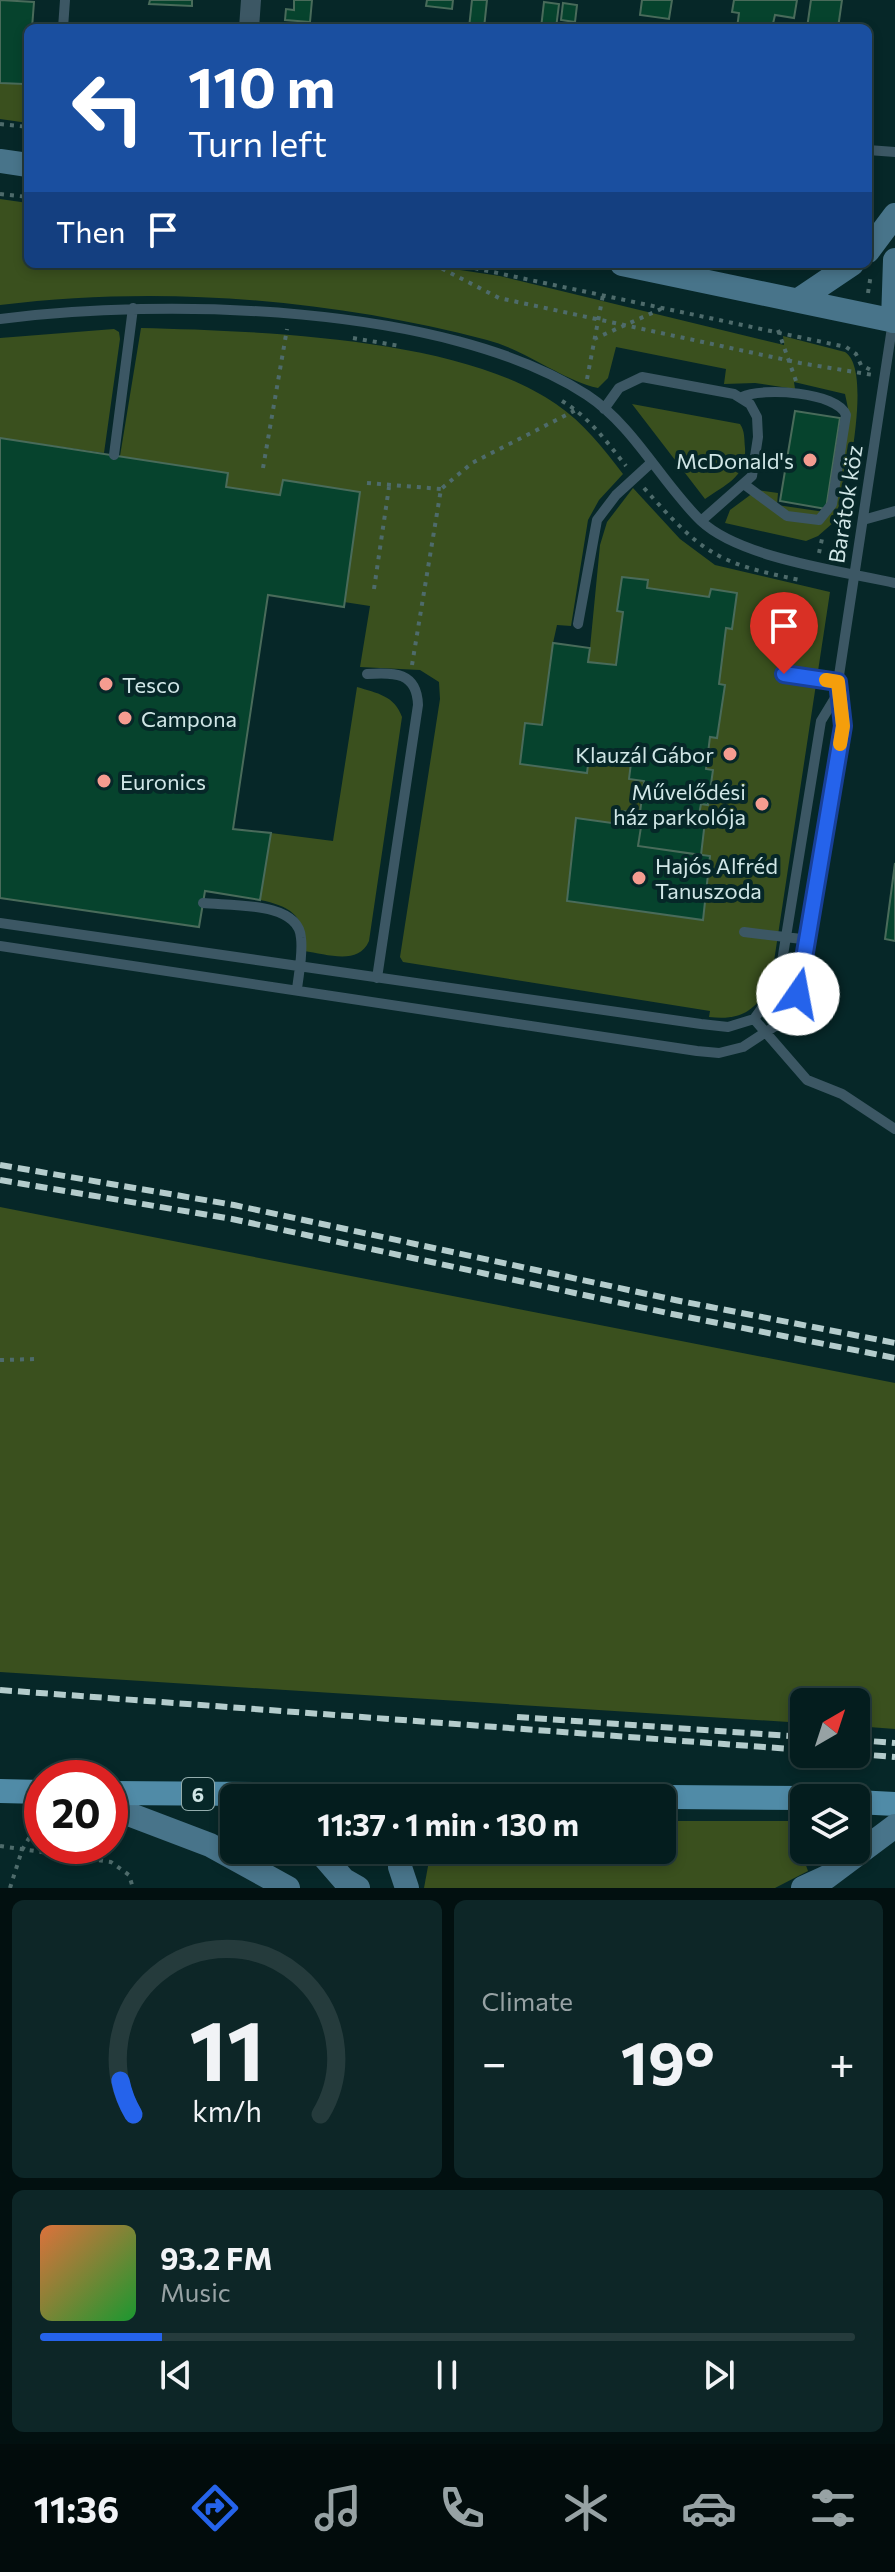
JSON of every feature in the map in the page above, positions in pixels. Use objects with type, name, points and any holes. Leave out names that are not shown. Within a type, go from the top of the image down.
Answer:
[{"type":"main road","points":[[0,1791],[24,1792]]},
{"type":"main road","name":"6","points":[[128,1793],[220,1796]]},
{"type":"main road","name":"6","points":[[676,1797],[790,1798]]},
{"type":"main road","points":[[870,1803],[895,1804]]},
{"type":"street","points":[[249,24],[251,0]]},
{"type":"street","points":[[0,161],[24,164]]},
{"type":"street","points":[[872,246],[895,215]]},
{"type":"street","points":[[642,268],[894,321],[895,260]]},
{"type":"street","points":[[800,299],[846,268]]},
{"type":"street","points":[[128,1814],[210,1845],[286,1887]]},
{"type":"street","points":[[803,1888],[827,1877],[895,1826]]},
{"type":"street","points":[[273,1864],[286,1887]]},
{"type":"street","points":[[330,1864],[344,1880],[358,1888]]},
{"type":"street","points":[[401,1864],[407,1888]]},
{"type":"lane","points":[[63,24],[65,0]]},
{"type":"lane","points":[[872,150],[895,152]]},
{"type":"lane","points":[[0,319],[133,308],[295,315],[421,335],[507,358],[587,396],[604,409],[701,521],[740,546],[895,583]]},
{"type":"lane","points":[[114,455],[133,308]]},
{"type":"lane","name":"Barátok köz","points":[[764,1035],[786,1019],[798,994],[810,940],[843,726],[838,688],[894,321]]},
{"type":"lane","points":[[604,409],[619,388],[642,377],[742,397],[763,390],[801,395],[835,402],[846,411],[832,504],[819,520],[787,516],[745,485]]},
{"type":"lane","points":[[701,521],[752,476],[758,437],[757,417],[742,397]]},
{"type":"lane","points":[[578,624],[597,520],[652,462]]},
{"type":"lane","points":[[863,520],[895,511]]},
{"type":"lane","points":[[367,674],[391,673],[410,679],[417,689],[418,705],[377,978]]},
{"type":"lane","points":[[784,674],[838,688]]},
{"type":"lane","name":"Barátok köz","points":[[754,1019],[778,986],[821,721],[838,688]]},
{"type":"lane","points":[[203,903],[279,910],[297,923],[301,937],[297,989]]},
{"type":"lane","points":[[0,923],[701,1024],[728,1027],[754,1019],[764,1035],[807,1080],[842,1094],[895,1129]]},
{"type":"lane","points":[[744,932],[810,940]]},
{"type":"lane","points":[[0,946],[697,1051],[719,1053],[743,1047],[764,1035]]},
{"type":"path","points":[[0,124],[24,127]]},
{"type":"path","points":[[0,194],[24,197]]},
{"type":"path","points":[[441,268],[499,298],[846,373],[886,376]]},
{"type":"path","points":[[474,268],[662,309],[778,330],[846,347],[856,354],[861,365],[886,376]]},
{"type":"path","points":[[410,679],[441,489],[472,463],[577,410],[587,396],[603,295]]},
{"type":"path","points":[[594,339],[662,309]]},
{"type":"path","points":[[272,328],[301,331]]},
{"type":"path","points":[[263,468],[287,329]]},
{"type":"path","points":[[778,330],[801,395]]},
{"type":"path","points":[[345,337],[413,348]]},
{"type":"path","points":[[558,398],[577,410],[682,530],[718,558],[814,583],[823,536],[819,520]]},
{"type":"path","points":[[367,483],[441,489]]},
{"type":"path","points":[[374,589],[389,487]]},
{"type":"path","points":[[0,1360],[38,1359]]},
{"type":"path","points":[[0,1846],[111,1862],[129,1875],[133,1888]]},
{"type":"path","points":[[10,1888],[24,1847]]},
{"type":"green space","points":[[24,77],[24,122],[0,119],[0,83],[23,84]]},
{"type":"green space","points":[[0,199],[24,202],[24,268],[447,268],[500,276],[784,345],[783,336],[845,352],[853,363],[857,404],[841,516],[818,536],[806,541],[725,523],[730,510],[757,490],[778,493],[777,505],[825,512],[849,413],[845,394],[794,382],[795,389],[755,383],[724,384],[726,369],[616,347],[608,378],[598,388],[571,379],[487,340],[367,314],[307,306],[184,296],[122,296],[0,305]]},
{"type":"green space","points":[[141,328],[298,336],[413,351],[467,364],[516,382],[566,411],[592,436],[623,474],[599,500],[588,520],[571,626],[557,625],[553,643],[590,648],[600,545],[607,522],[633,488],[680,539],[715,565],[830,592],[771,981],[754,1006],[731,1017],[709,1017],[710,1011],[403,962],[400,957],[440,699],[439,682],[420,670],[360,667],[370,606],[344,602],[360,492],[283,480],[280,495],[226,487],[228,473],[120,456]]},
{"type":"green space","points":[[114,329],[119,332],[120,339],[104,453],[0,438],[0,338]]},
{"type":"green space","points":[[632,404],[740,424],[744,432],[745,458],[739,473],[705,499]]},
{"type":"green space","points":[[357,687],[390,700],[402,717],[369,941],[357,954],[332,956],[304,951],[303,930],[295,915],[260,900],[271,833],[333,841]]},
{"type":"green space","points":[[0,1207],[895,1383],[895,1729],[870,1727],[870,1688],[790,1688],[790,1722],[0,1672]]},
{"type":"green space","points":[[676,1821],[790,1821],[790,1864],[805,1864],[808,1871],[775,1888],[424,1888],[428,1864],[676,1864]]},
{"type":"building","points":[[0,0],[34,2],[32,24],[24,24],[24,84],[0,83]]},
{"type":"building","points":[[150,0],[192,0],[192,6],[149,4]]},
{"type":"building","points":[[294,0],[312,0],[310,22],[285,20],[286,9],[294,10]]},
{"type":"building","points":[[427,0],[453,0],[452,9],[426,6]]},
{"type":"building","points":[[472,0],[487,0],[484,24],[469,24]]},
{"type":"building","points":[[642,0],[672,0],[669,19],[640,15]]},
{"type":"building","points":[[734,0],[797,0],[794,18],[775,15],[773,24],[738,24],[739,13],[732,12]]},
{"type":"building","points":[[811,0],[842,0],[839,24],[808,24]]},
{"type":"building","points":[[544,2],[559,4],[556,24],[541,24]]},
{"type":"building","points":[[563,3],[577,5],[575,22],[561,20]]},
{"type":"building","name":"McDonald's","points":[[795,411],[840,418],[826,509],[780,501]]},
{"type":"building","name":"Campona","points":[[0,438],[228,473],[226,487],[280,495],[283,480],[360,492],[344,607],[268,595],[233,829],[271,833],[260,900],[205,891],[199,927],[0,898]]},
{"type":"building","points":[[622,577],[648,580],[647,588],[709,597],[711,589],[737,593],[732,629],[726,628],[719,684],[725,685],[717,738],[710,737],[706,769],[713,770],[708,805],[701,804],[698,820],[705,821],[701,855],[638,846],[641,827],[622,824],[624,811],[640,813],[644,781],[629,779],[631,763],[589,757],[587,773],[520,764],[525,723],[542,725],[553,643],[590,648],[588,662],[616,665],[623,612],[617,611]]},
{"type":"building","name":"Hajós Alfréd Tanuszoda","points":[[576,818],[641,827],[638,846],[710,856],[703,920],[567,901]]},
{"type":"building","points":[[895,863],[895,941],[885,939]]},
{"type":"railway","points":[[0,1165],[234,1205],[675,1300],[895,1343]]},
{"type":"railway","points":[[0,1180],[232,1219],[672,1314],[895,1358]]},
{"type":"railway","points":[[0,1690],[790,1749]]},
{"type":"railway","points":[[517,1717],[790,1736]]},
{"type":"railway","points":[[870,1741],[895,1743]]},
{"type":"railway","points":[[870,1755],[895,1757]]},
{"type":"slow traffic","points":[[826,680],[838,682],[843,726],[840,744]]},
{"type":"place","name":"McDonald's","points":[[810,460]]},
{"type":"place","name":"Tesco","points":[[106,684]]},
{"type":"place","name":"Campona","points":[[125,718]]},
{"type":"place","name":"Klauzál Gábor","points":[[730,754]]},
{"type":"place","name":"Euronics","points":[[104,781]]},
{"type":"place","name":"Művelődési ház parkolója","points":[[762,804]]},
{"type":"place","name":"Hajós Alfréd Tanuszoda","points":[[639,878]]},
{"type":"route","points":[[784,674],[838,682],[843,726],[810,940],[798,994]]}]
